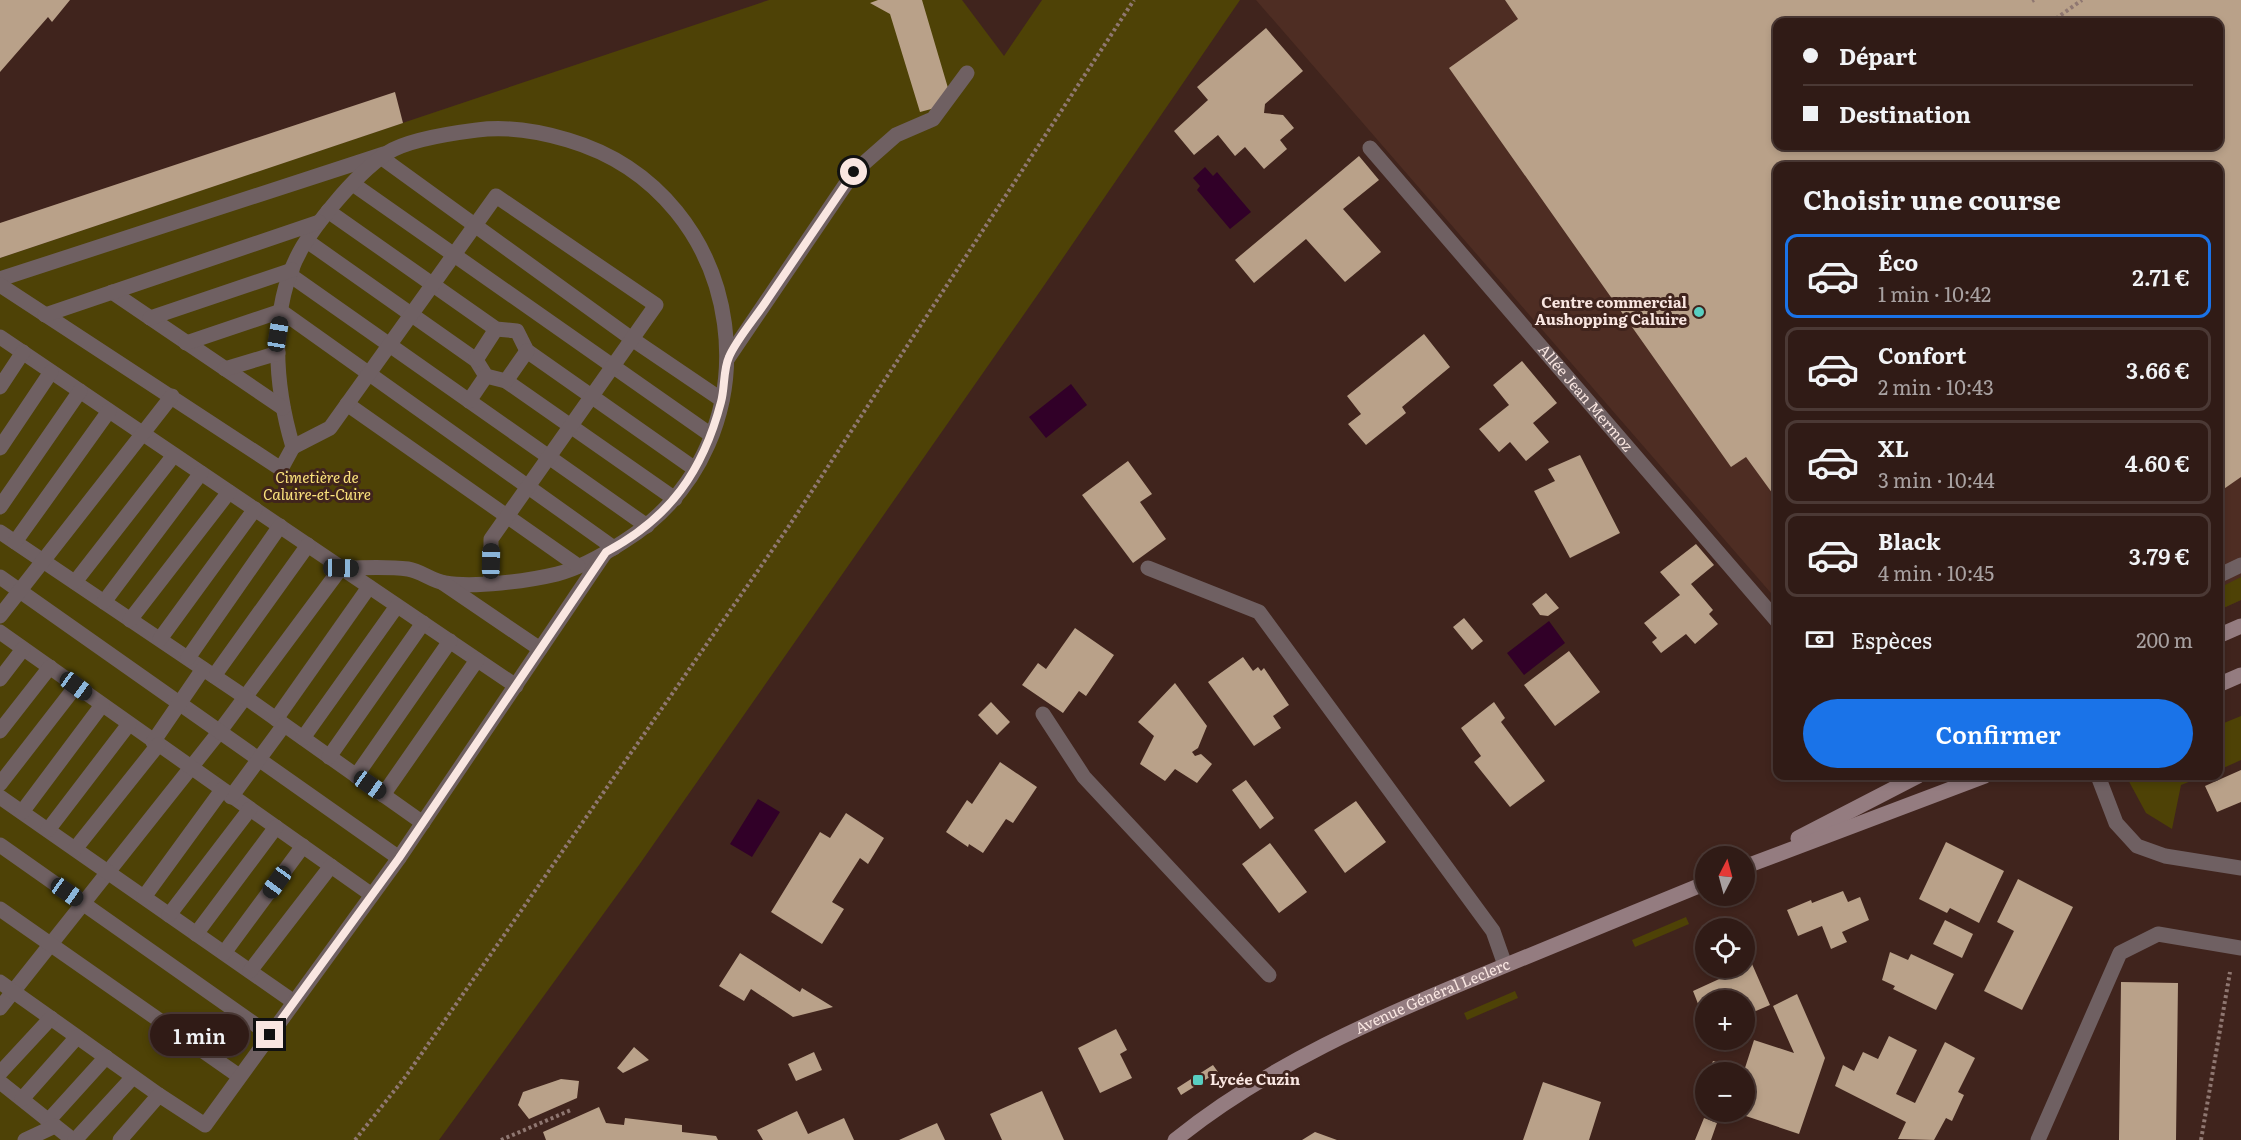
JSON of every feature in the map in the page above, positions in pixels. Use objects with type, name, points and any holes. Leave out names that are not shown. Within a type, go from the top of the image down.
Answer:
[{"type":"main road","points":[[2223,634],[2241,626]]},
{"type":"main road","points":[[2223,683],[2241,675]]},
{"type":"main road","points":[[1755,860],[1905,780]]},
{"type":"main road","points":[[1755,862],[1974,780]]},
{"type":"main road","name":"Avenue Général Leclerc","points":[[1175,1140],[1227,1101],[1306,1054],[1376,1019],[1695,887]]},
{"type":"street","points":[[728,358],[854,172],[897,135],[933,119],[967,73]]},
{"type":"street","points":[[0,279],[386,155],[444,134],[496,127],[546,133],[592,147],[631,169],[663,195],[691,230],[713,272],[720,301],[728,358],[722,400],[711,435],[695,470],[675,499],[647,526],[610,550],[561,573],[529,580],[443,583]]},
{"type":"street","name":"Allée Jean Mermoz","points":[[1370,148],[1773,616]]},
{"type":"street","points":[[293,447],[278,378],[281,311],[291,273],[307,241],[324,217],[353,184],[386,155]]},
{"type":"street","points":[[386,155],[475,225],[632,339],[722,400]]},
{"type":"street","points":[[353,184],[711,435]]},
{"type":"street","points":[[0,285],[282,469],[293,447],[330,428],[496,196],[656,305],[491,539],[490,583]]},
{"type":"street","points":[[324,217],[433,285],[496,329],[517,331]]},
{"type":"street","points":[[45,315],[324,217]]},
{"type":"street","points":[[307,241],[476,360],[486,376],[506,381],[675,499]]},
{"type":"street","points":[[150,318],[291,273]]},
{"type":"street","points":[[291,273],[389,345],[647,526]]},
{"type":"street","points":[[112,292],[283,408]]},
{"type":"street","points":[[517,331],[532,310]]},
{"type":"street","points":[[186,343],[281,311]]},
{"type":"street","points":[[281,311],[528,486],[610,550]]},
{"type":"street","points":[[476,360],[496,329]]},
{"type":"street","points":[[517,331],[527,351],[695,470]]},
{"type":"street","points":[[0,337],[516,686]]},
{"type":"street","points":[[506,381],[527,351]]},
{"type":"street","points":[[0,387],[22,352]]},
{"type":"street","points":[[225,369],[278,352]]},
{"type":"street","points":[[0,448],[51,372]]},
{"type":"street","points":[[469,401],[486,376]]},
{"type":"street","points":[[0,507],[80,391]]},
{"type":"street","points":[[0,616],[172,396]]},
{"type":"street","points":[[347,404],[578,566]]},
{"type":"street","points":[[15,542],[109,411]]},
{"type":"street","points":[[75,582],[174,455]]},
{"type":"street","points":[[104,602],[201,473]]},
{"type":"street","points":[[130,620],[229,492]]},
{"type":"street","points":[[160,639],[255,509]]},
{"type":"street","points":[[188,658],[280,526]]},
{"type":"street","points":[[0,532],[246,697],[423,823]]},
{"type":"street","points":[[75,849],[155,743],[180,703],[209,673],[308,545]]},
{"type":"street","points":[[0,982],[133,1077],[205,1125],[399,858],[610,550]]},
{"type":"street","points":[[2223,574],[2241,565]]},
{"type":"street","points":[[341,568],[411,569],[443,583],[540,649]]},
{"type":"street","points":[[0,1008],[220,731],[341,568]]},
{"type":"street","points":[[1148,568],[1259,612],[1493,931],[1505,965]]},
{"type":"street","points":[[0,577],[399,858]]},
{"type":"street","points":[[144,897],[227,794],[259,759],[280,722],[369,587]]},
{"type":"street","points":[[303,738],[397,606]]},
{"type":"street","points":[[329,757],[423,623]]},
{"type":"street","points":[[0,632],[372,895]]},
{"type":"street","points":[[356,776],[450,642]]},
{"type":"street","points":[[0,679],[23,649]]},
{"type":"street","points":[[383,795],[477,660]]},
{"type":"street","points":[[0,731],[50,667]]},
{"type":"street","points":[[0,784],[76,686]]},
{"type":"street","points":[[22,812],[102,705]]},
{"type":"street","points":[[1043,714],[1084,777],[1269,975]]},
{"type":"street","points":[[48,830],[129,724]]},
{"type":"street","points":[[2100,780],[2116,823],[2137,846],[2165,856],[2241,868]]},
{"type":"street","points":[[0,797],[294,1002]]},
{"type":"street","points":[[170,915],[250,809]]},
{"type":"street","points":[[196,934],[276,827]]},
{"type":"street","points":[[0,845],[270,1035]]},
{"type":"street","points":[[224,953],[303,846]]},
{"type":"street","points":[[250,971],[331,866]]},
{"type":"street","points":[[0,909],[239,1076]]},
{"type":"street","points":[[2038,1140],[2120,953],[2158,934],[2238,947]]},
{"type":"street","points":[[0,1073],[51,1018]]},
{"type":"street","points":[[22,1100],[77,1037]]},
{"type":"street","points":[[25,1140],[52,1123],[106,1057]]},
{"type":"street","points":[[0,1082],[74,1140],[133,1077]]},
{"type":"street","points":[[120,1140],[159,1095]]},
{"type":"path","points":[[355,1140],[406,1076],[789,526],[1134,0]]},
{"type":"path","points":[[2057,18],[2082,0]]},
{"type":"path","points":[[2201,1140],[2238,947]]},
{"type":"path","points":[[501,1140],[571,1110]]},
{"type":"shaded area","name":"Centre commercial Aushopping Caluire","points":[[1256,0],[2241,0],[2241,600],[2223,608],[2223,162],[1773,162],[1773,595]]},
{"type":"shaded area","points":[[1205,167],[1213,176],[1217,172],[1251,212],[1230,229],[1197,190],[1200,186],[1193,178]]},
{"type":"shaded area","points":[[1071,384],[1087,405],[1046,438],[1029,417]]},
{"type":"shaded area","points":[[1549,621],[1565,643],[1524,675],[1507,653]]},
{"type":"shaded area","points":[[758,799],[780,812],[752,857],[730,844]]},
{"type":"green space","name":"Cimetière de Caluire-et-Cuire","points":[[769,0],[962,0],[1004,56],[1042,0],[1240,0],[1043,287],[639,865],[439,1140],[0,1140],[0,258]]},
{"type":"green space","points":[[2241,577],[2241,600],[2223,608],[2223,586]]},
{"type":"green space","points":[[2241,716],[2241,760],[2223,768],[2223,723]]},
{"type":"green space","points":[[2128,780],[2194,780],[2181,785],[2172,829],[2146,813]]},
{"type":"green space","points":[[1686,917],[1689,924],[1635,947],[1632,940]]},
{"type":"green space","points":[[1515,991],[1518,998],[1467,1020],[1464,1013]]},
{"type":"building","points":[[0,0],[70,0],[52,22],[48,17],[0,72]]},
{"type":"building","points":[[878,0],[922,0],[948,88],[935,108],[920,112],[890,14],[870,3]]},
{"type":"building","name":"Centre commercial Aushopping Caluire","points":[[1505,0],[2241,0],[2241,477],[2223,490],[2223,162],[1773,162],[1773,494],[1746,457],[1731,467],[1449,68],[1518,19]]},
{"type":"building","points":[[1266,28],[1303,71],[1265,104],[1264,113],[1283,115],[1294,128],[1280,140],[1287,149],[1264,169],[1245,147],[1235,156],[1218,135],[1194,155],[1174,131],[1208,100],[1197,87]]},
{"type":"building","points":[[395,92],[403,123],[0,258],[0,223]]},
{"type":"building","points":[[1359,156],[1379,180],[1343,209],[1381,252],[1345,282],[1306,239],[1254,283],[1235,260]]},
{"type":"building","points":[[1424,334],[1450,367],[1402,407],[1406,413],[1366,445],[1348,424],[1361,414],[1347,396]]},
{"type":"building","points":[[1522,361],[1557,403],[1533,423],[1549,442],[1526,461],[1510,442],[1499,452],[1479,429],[1509,405],[1493,385]]},
{"type":"building","points":[[1580,455],[1620,533],[1570,558],[1534,491],[1555,481],[1548,469]]},
{"type":"building","points":[[1128,461],[1152,494],[1140,502],[1166,539],[1133,563],[1082,495]]},
{"type":"building","points":[[1696,544],[1714,565],[1691,584],[1713,610],[1709,614],[1718,624],[1695,644],[1686,634],[1661,653],[1652,642],[1657,638],[1644,623],[1680,595],[1660,572]]},
{"type":"building","points":[[1546,593],[1559,608],[1548,616],[1540,615],[1532,604]]},
{"type":"building","points":[[1464,618],[1483,641],[1472,650],[1453,627]]},
{"type":"building","points":[[1075,628],[1114,655],[1086,696],[1079,691],[1063,713],[1022,685],[1038,663],[1046,669]]},
{"type":"building","points":[[1569,651],[1600,692],[1555,726],[1524,685]]},
{"type":"building","points":[[1243,657],[1253,671],[1258,667],[1261,671],[1264,668],[1289,705],[1273,716],[1281,728],[1254,746],[1208,682]]},
{"type":"building","points":[[1175,683],[1207,726],[1198,748],[1192,752],[1195,756],[1201,754],[1212,764],[1197,783],[1175,769],[1165,781],[1140,764],[1154,736],[1138,722]]},
{"type":"building","points":[[991,702],[1010,722],[997,735],[978,715]]},
{"type":"building","points":[[1494,702],[1505,718],[1501,722],[1545,781],[1510,807],[1474,762],[1481,756],[1461,728]]},
{"type":"building","points":[[1000,762],[1037,787],[1013,823],[1006,819],[983,853],[969,844],[968,847],[946,832],[967,800],[972,804]]},
{"type":"building","points":[[2241,770],[2241,802],[2217,812],[2205,786],[2223,780]]},
{"type":"building","points":[[1246,780],[1274,818],[1260,829],[1232,790]]},
{"type":"building","points":[[1356,801],[1386,842],[1345,873],[1314,830]]},
{"type":"building","points":[[846,813],[884,838],[868,864],[860,858],[832,902],[844,909],[822,944],[771,912],[820,832],[830,838]]},
{"type":"building","points":[[1946,842],[2004,871],[1979,923],[1950,908],[1947,913],[1919,899]]},
{"type":"building","points":[[1270,843],[1307,892],[1279,913],[1242,864]]},
{"type":"building","points":[[2018,879],[2073,907],[2022,1010],[1984,991],[2014,931],[1997,922]]},
{"type":"building","points":[[1843,891],[1848,902],[1860,897],[1869,920],[1842,932],[1847,942],[1831,949],[1822,926],[1798,936],[1787,910]]},
{"type":"building","points":[[1945,920],[1973,934],[1962,958],[1933,944]]},
{"type":"building","points":[[1890,952],[1908,960],[1911,954],[1954,974],[1936,1010],[1893,989],[1895,986],[1882,980]]},
{"type":"building","points":[[740,953],[800,992],[802,988],[833,1007],[793,1017],[751,989],[744,1001],[719,986]]},
{"type":"building","points":[[1755,971],[1770,1005],[1755,1011],[1755,990],[1695,990],[1721,978],[1755,978]]},
{"type":"building","points":[[2121,982],[2178,983],[2176,1140],[2119,1140]]},
{"type":"building","points":[[1797,994],[1825,1058],[1799,1134],[1755,1119],[1755,1062],[1747,1062],[1751,1050],[1755,1050],[1755,1040],[1794,1053],[1773,1006]]},
{"type":"building","points":[[1116,1029],[1127,1050],[1120,1054],[1132,1078],[1100,1093],[1078,1048]]},
{"type":"building","points":[[1889,1036],[1917,1050],[1896,1094],[1915,1103],[1945,1042],[1975,1058],[1958,1092],[1964,1095],[1952,1121],[1946,1118],[1934,1140],[1898,1139],[1906,1122],[1835,1086],[1843,1065],[1854,1071],[1863,1052],[1878,1059]]},
{"type":"building","points":[[634,1047],[649,1060],[623,1073],[617,1068]]},
{"type":"building","points":[[814,1052],[822,1070],[796,1081],[788,1064]]},
{"type":"building","points":[[1213,1065],[1218,1072],[1181,1095],[1177,1088]]},
{"type":"building","points":[[561,1079],[579,1081],[577,1098],[529,1119],[518,1105],[523,1092]]},
{"type":"building","points":[[1543,1082],[1601,1102],[1589,1140],[1523,1140]]},
{"type":"building","points":[[1042,1091],[1064,1140],[1002,1140],[990,1114]]},
{"type":"building","points":[[599,1107],[606,1123],[624,1125],[625,1118],[682,1125],[682,1132],[716,1136],[718,1140],[546,1140],[543,1132]]},
{"type":"building","points":[[797,1111],[808,1134],[844,1118],[854,1140],[763,1140],[757,1130]]},
{"type":"building","points":[[1702,1122],[1717,1123],[1711,1140],[1695,1140]]},
{"type":"building","points":[[937,1123],[945,1140],[899,1140]]},
{"type":"building","points":[[1315,1132],[1337,1140],[1302,1140]]},
{"type":"place","name":"Centre commercial Aushopping Caluire","points":[[1699,312]]},
{"type":"place","name":"Lycée Cuzin","points":[[1198,1080]]},
{"type":"route","points":[[270,1035],[399,858],[606,552],[647,526],[680,494],[710,440],[722,400],[728,358],[854,172]]}]
